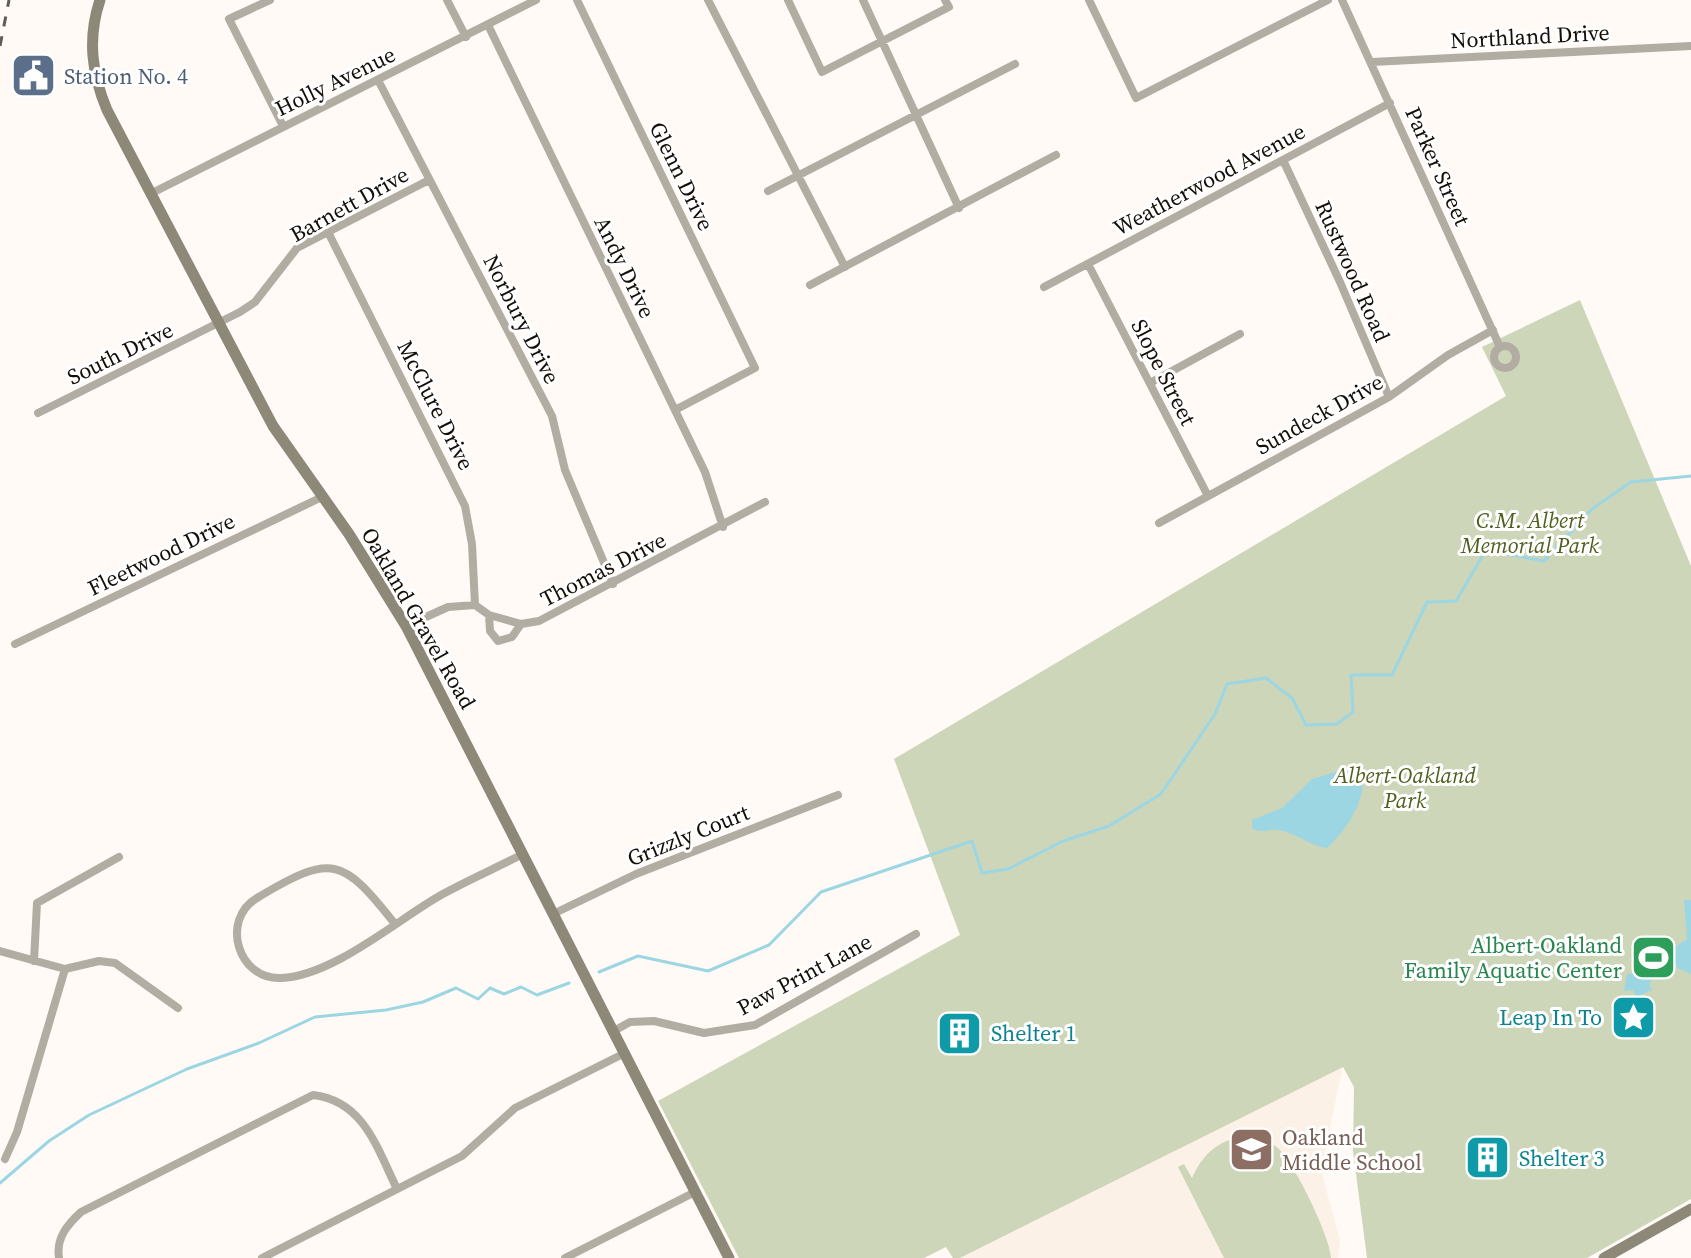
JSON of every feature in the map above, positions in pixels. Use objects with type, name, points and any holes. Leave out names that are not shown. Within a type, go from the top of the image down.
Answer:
[{"type":"street","name":"Oakland Gravel Road","points":[[100,0],[95,16],[91,58],[98,87],[150,194],[273,426],[406,626],[729,1258]]},
{"type":"street","points":[[270,0],[229,19],[283,126]]},
{"type":"street","points":[[447,0],[466,37]]},
{"type":"street","name":"Holly Avenue","points":[[150,194],[536,0]]},
{"type":"street","name":"Glenn Drive","points":[[577,0],[755,368],[675,410]]},
{"type":"street","points":[[708,0],[795,175],[845,267]]},
{"type":"street","points":[[788,0],[822,72],[949,7],[945,0]]},
{"type":"street","points":[[863,0],[959,208]]},
{"type":"street","points":[[1089,0],[1136,98],[1328,0]]},
{"type":"street","name":"Parker Street","points":[[1342,0],[1500,347]]},
{"type":"street","name":"Andy Drive","points":[[488,25],[705,472],[723,527]]},
{"type":"street","name":"Northland Drive","points":[[1372,62],[1691,46]]},
{"type":"street","points":[[768,191],[1015,64]]},
{"type":"street","name":"Norbury Drive","points":[[378,80],[552,416],[565,470],[613,584]]},
{"type":"street","name":"Weatherwood Avenue","points":[[1044,287],[1390,103]]},
{"type":"street","points":[[810,285],[1056,155]]},
{"type":"street","name":"Rustwood Road","points":[[1283,160],[1389,397]]},
{"type":"street","name":"Barnett Drive","points":[[218,325],[255,302],[297,248],[429,180]]},
{"type":"street","name":"McClure Drive","points":[[328,232],[465,506],[472,544],[475,605]]},
{"type":"street","name":"Slope Street","points":[[1088,264],[1208,496]]},
{"type":"street","name":"South Drive","points":[[38,413],[218,325]]},
{"type":"street","name":"Sundeck Drive","points":[[1159,523],[1389,397],[1448,355],[1493,330]]},
{"type":"street","points":[[1150,383],[1240,334]]},
{"type":"street","name":"Fleetwood Drive","points":[[15,644],[322,497]]},
{"type":"street","name":"Thomas Drive","points":[[475,605],[489,615],[521,624],[539,621],[723,527],[765,502]]},
{"type":"street","points":[[406,626],[448,607],[475,605]]},
{"type":"street","points":[[489,615],[490,631],[498,641],[512,637],[521,624]]},
{"type":"street","name":"Grizzly Court","points":[[553,914],[636,874],[838,795]]},
{"type":"street","points":[[395,924],[348,872],[320,866],[252,901],[235,926],[236,942],[252,968],[264,976],[279,979],[292,977],[367,946],[395,924],[442,895],[523,854]]},
{"type":"street","points":[[34,961],[37,903],[119,857]]},
{"type":"street","name":"Paw Print Lane","points":[[612,1032],[630,1022],[654,1021],[704,1033],[755,1025],[916,934]]},
{"type":"street","points":[[0,951],[65,969],[99,961],[115,963],[178,1008]]},
{"type":"street","points":[[5,1159],[17,1132],[65,969]]},
{"type":"street","points":[[262,1258],[462,1156],[515,1108],[623,1054]]},
{"type":"street","points":[[59,1258],[58,1248],[66,1226],[81,1212],[313,1095],[332,1098],[351,1108],[367,1127],[397,1189]]},
{"type":"street","points":[[565,1258],[695,1192]]},
{"type":"street","points":[[1604,1258],[1691,1209]]},
{"type":"shaded area","name":"Oakland Middle School","points":[[1343,1066],[1321,1170],[1340,1240],[1338,1258],[961,1258]]},
{"type":"green space","name":"Albert-Oakland Park","points":[[1580,300],[1691,566],[1691,1199],[1587,1258],[1367,1258],[1353,1151],[1354,1087],[1343,1067],[960,1258],[953,1258],[946,1247],[924,1258],[739,1258],[658,1101],[960,935],[894,759],[1506,396],[1482,347]]},
{"type":"green space","points":[[1244,1136],[1267,1141],[1286,1157],[1319,1218],[1331,1258],[1224,1258],[1178,1167],[1184,1164],[1192,1178],[1212,1150],[1226,1141]]},
{"type":"water","points":[[1346,769],[1362,775],[1361,795],[1347,824],[1327,848],[1284,831],[1258,831],[1252,828],[1252,820],[1282,808],[1312,779]]},
{"type":"water","points":[[1684,900],[1691,900],[1691,974],[1676,967],[1674,948],[1687,939]]},
{"type":"water","points":[[1651,968],[1657,972],[1649,984],[1652,990],[1636,997],[1633,990],[1624,991],[1627,974],[1645,973]]},
{"type":"waterway","points":[[599,972],[638,956],[708,971],[769,945],[821,892],[972,841],[982,873],[1008,869],[1063,841],[1109,826],[1161,794],[1215,714],[1227,684],[1266,678],[1292,698],[1306,725],[1337,724],[1353,712],[1351,675],[1392,675],[1427,602],[1456,601],[1486,550],[1544,561],[1592,509],[1631,482],[1691,476]]},
{"type":"waterway","points":[[0,1183],[49,1141],[89,1115],[187,1069],[259,1043],[315,1017],[386,1010],[423,1002],[456,988],[478,999],[490,988],[504,994],[521,987],[537,995],[569,983]]},
{"type":"railway","points":[[0,46],[9,0]]},
{"type":"place","name":"Station No. 4","points":[[33,76]]},
{"type":"place","name":"Albert-Oakland Family Aquatic Center","points":[[1653,958]]},
{"type":"place","name":"Leap In To","points":[[1633,1017]]},
{"type":"place","name":"Shelter 1","points":[[960,1033]]},
{"type":"place","name":"Oakland Middle School","points":[[1251,1150]]},
{"type":"place","name":"Shelter 3","points":[[1488,1158]]},
{"type":"park label","name":"C.M. Albert Memorial Park","points":[[1530,532]]}]
